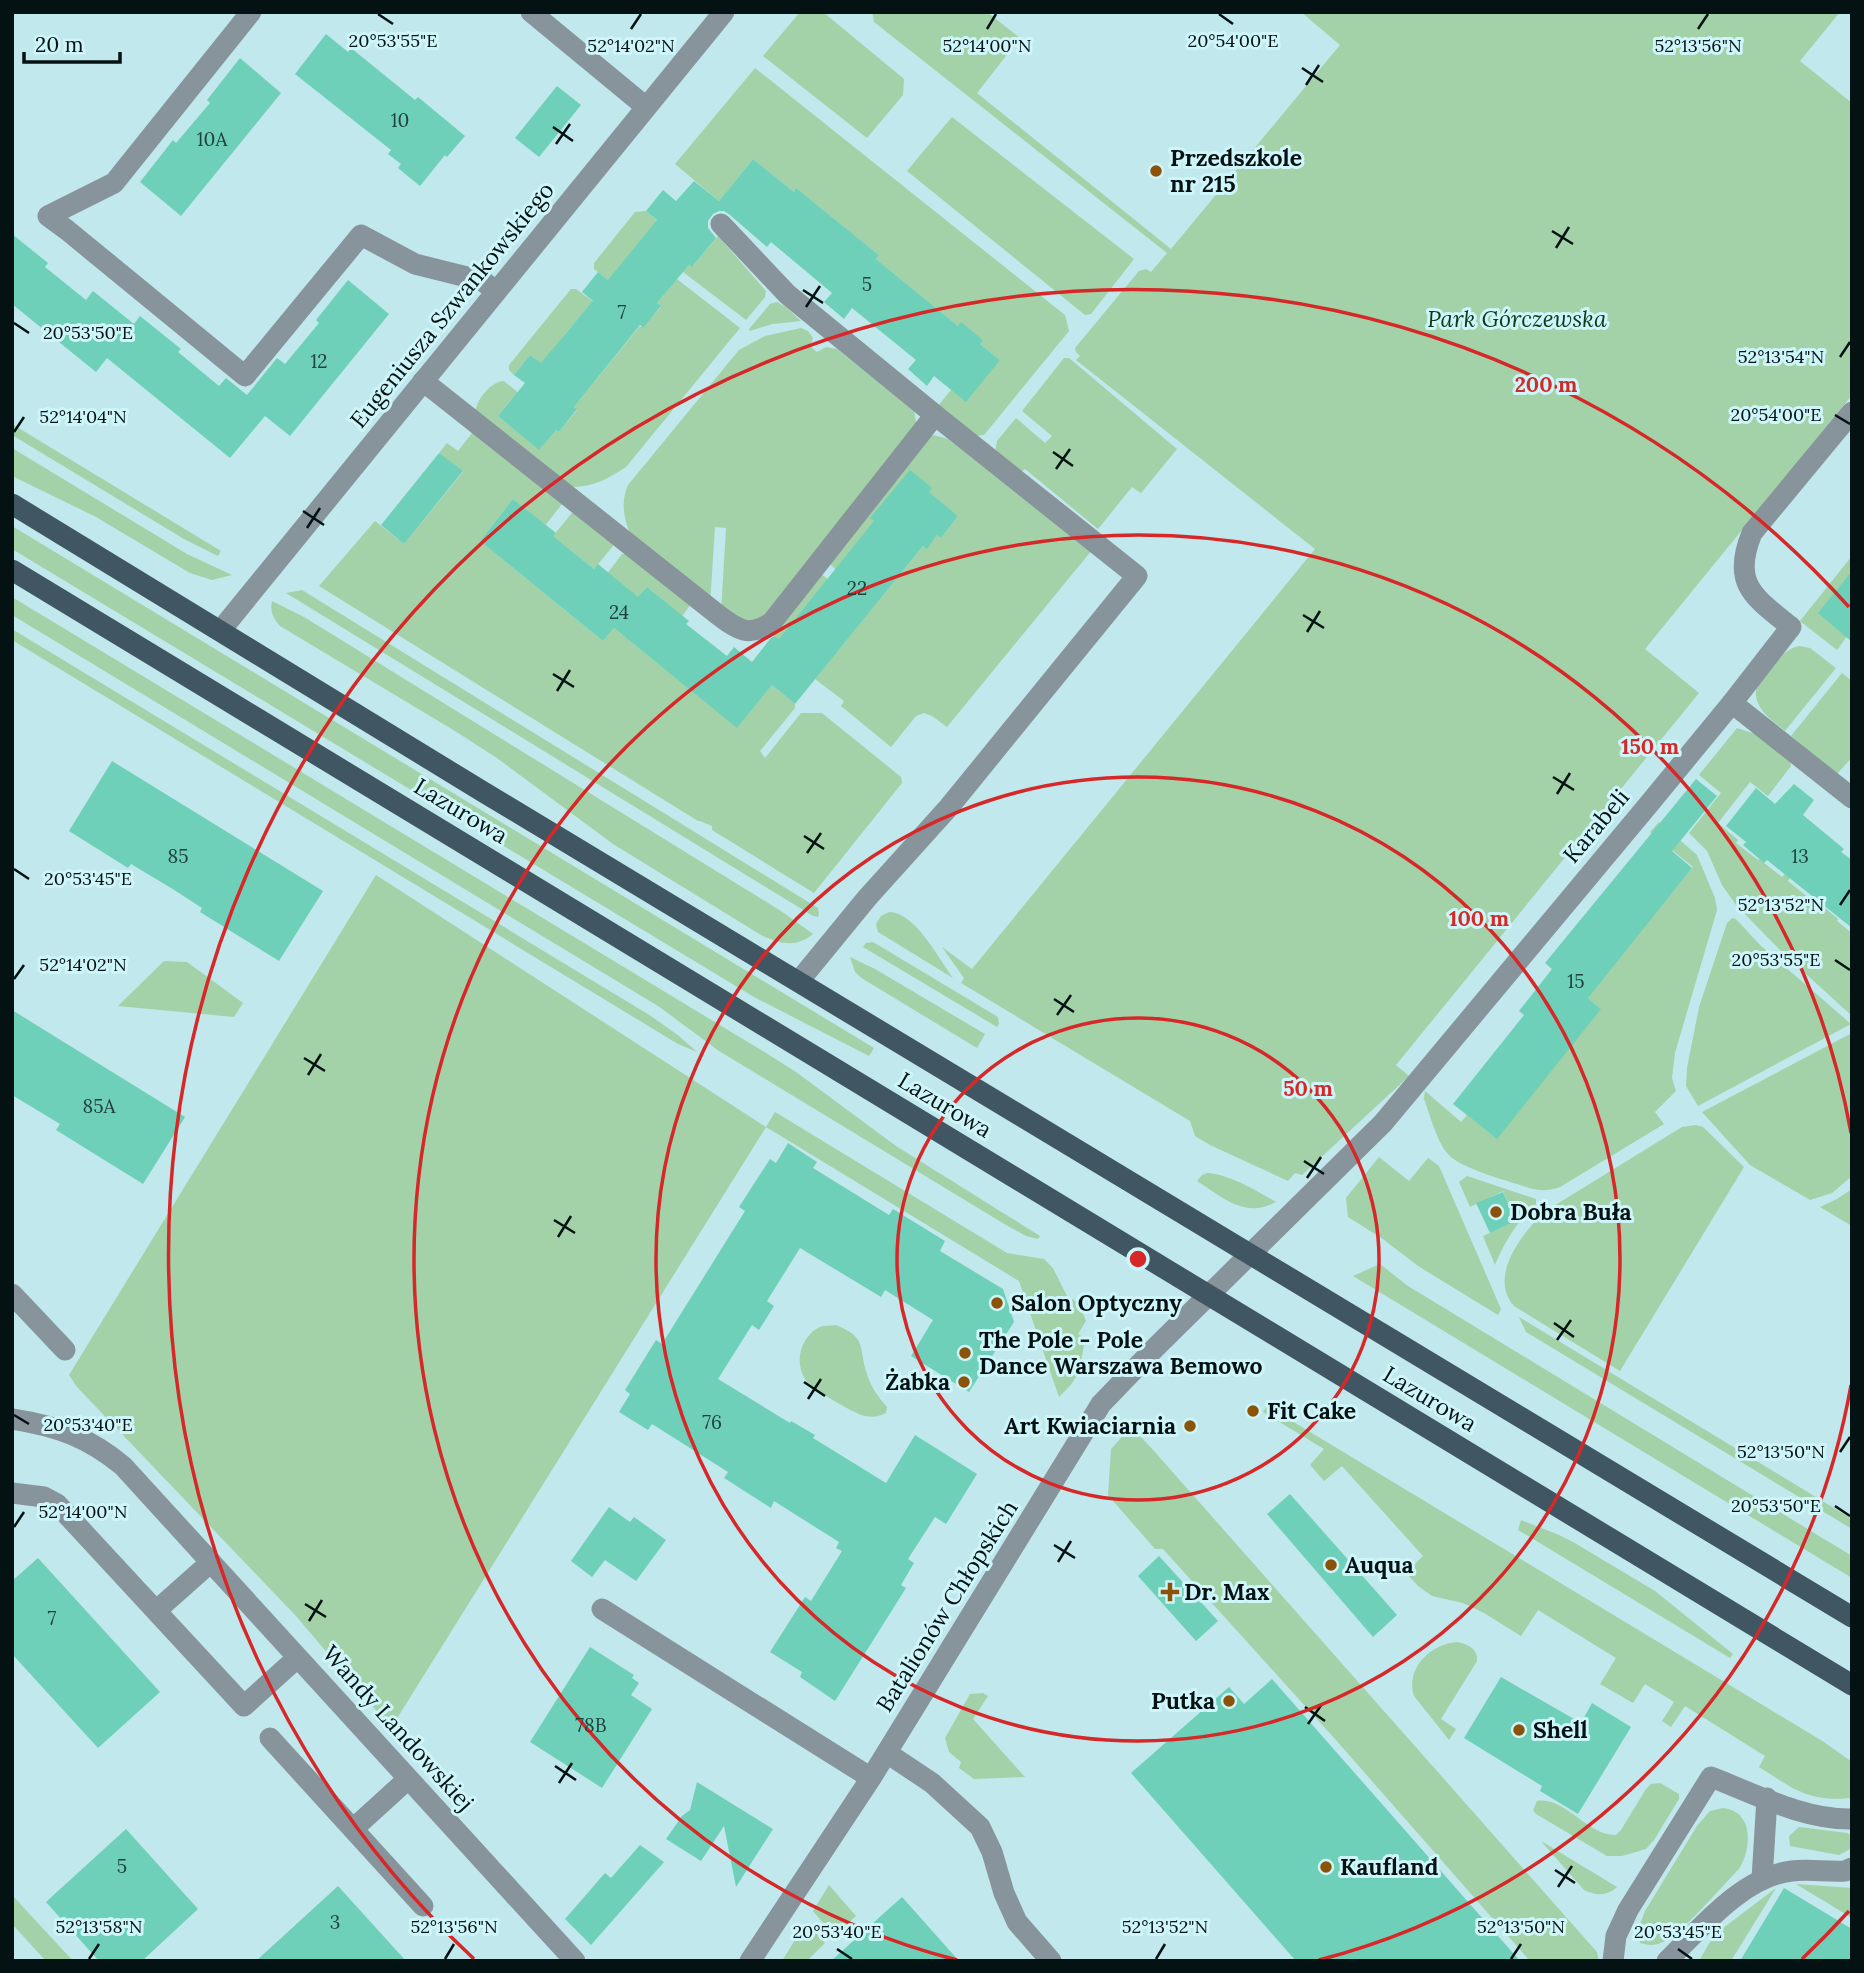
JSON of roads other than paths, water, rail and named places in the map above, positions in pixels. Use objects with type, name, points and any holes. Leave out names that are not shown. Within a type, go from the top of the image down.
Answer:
[{"type":"main road","name":"Lazurowa","points":[[12,503],[485,793],[1852,1617]]},
{"type":"main road","name":"Lazurowa","points":[[12,570],[1852,1685]]},
{"type":"street","points":[[251,12],[114,183],[48,216],[245,376],[361,235],[415,264],[483,281],[496,292]]},
{"type":"street","points":[[531,12],[646,107]]},
{"type":"street","name":"Eugeniusza Szwankowskiego","points":[[221,630],[724,12]]},
{"type":"street","points":[[721,224],[787,294],[1137,576],[950,807],[867,898],[799,981]]},
{"type":"street","points":[[423,381],[724,619],[745,632],[761,630],[772,622],[935,415]]},
{"type":"street","name":"Karabeli","points":[[1209,1295],[1383,1123],[1791,627],[1760,602],[1747,585],[1743,566],[1745,550],[1752,533],[1852,412]]},
{"type":"street","points":[[1732,702],[1852,798]]},
{"type":"street","points":[[12,1294],[65,1350]]},
{"type":"street","name":"Batalionów Chłopskich","points":[[750,1961],[872,1778],[1101,1404],[1209,1295]]},
{"type":"street","name":"Wandy Landowskiej","points":[[12,1419],[66,1431],[103,1450],[123,1466],[575,1961]]},
{"type":"street","points":[[12,1493],[44,1497],[57,1504],[244,1706],[297,1658]]},
{"type":"street","points":[[157,1610],[211,1562]]},
{"type":"street","points":[[602,1609],[872,1778]]},
{"type":"street","points":[[270,1738],[423,1906]]},
{"type":"street","points":[[887,1753],[932,1783],[980,1827],[992,1852],[1004,1893],[1017,1922],[1051,1961]]},
{"type":"street","points":[[1617,1957],[1620,1924],[1711,1777],[1799,1811],[1837,1819],[1852,1819]]},
{"type":"street","points":[[353,1829],[408,1779]]},
{"type":"street","points":[[1762,1879],[1767,1798]]},
{"type":"street","points":[[1667,1961],[1725,1905],[1744,1889],[1762,1879],[1791,1871],[1845,1871],[1852,1868]]},
{"type":"place","name":"Przedszkole nr 215","points":[[1156,171]]},
{"type":"place","name":"Dobra Buła","points":[[1496,1212]]},
{"type":"place","name":"Salon Optyczny","points":[[997,1303]]},
{"type":"place","name":"The Pole - Pole Dance Warszawa Bemowo","points":[[965,1353]]},
{"type":"place","name":"Żabka","points":[[964,1382]]},
{"type":"place","name":"Fit Cake","points":[[1253,1411]]},
{"type":"place","name":"Art Kwiaciarnia","points":[[1190,1426]]},
{"type":"place","name":"Auqua","points":[[1331,1565]]},
{"type":"place","name":"Dr. Max","points":[[1170,1592]]},
{"type":"place","name":"Putka","points":[[1229,1701]]},
{"type":"place","name":"Shell","points":[[1519,1730]]},
{"type":"place","name":"Kaufland","points":[[1326,1867]]},
{"type":"park label","name":"Park Górczewska","points":[[1517,319]]}]
